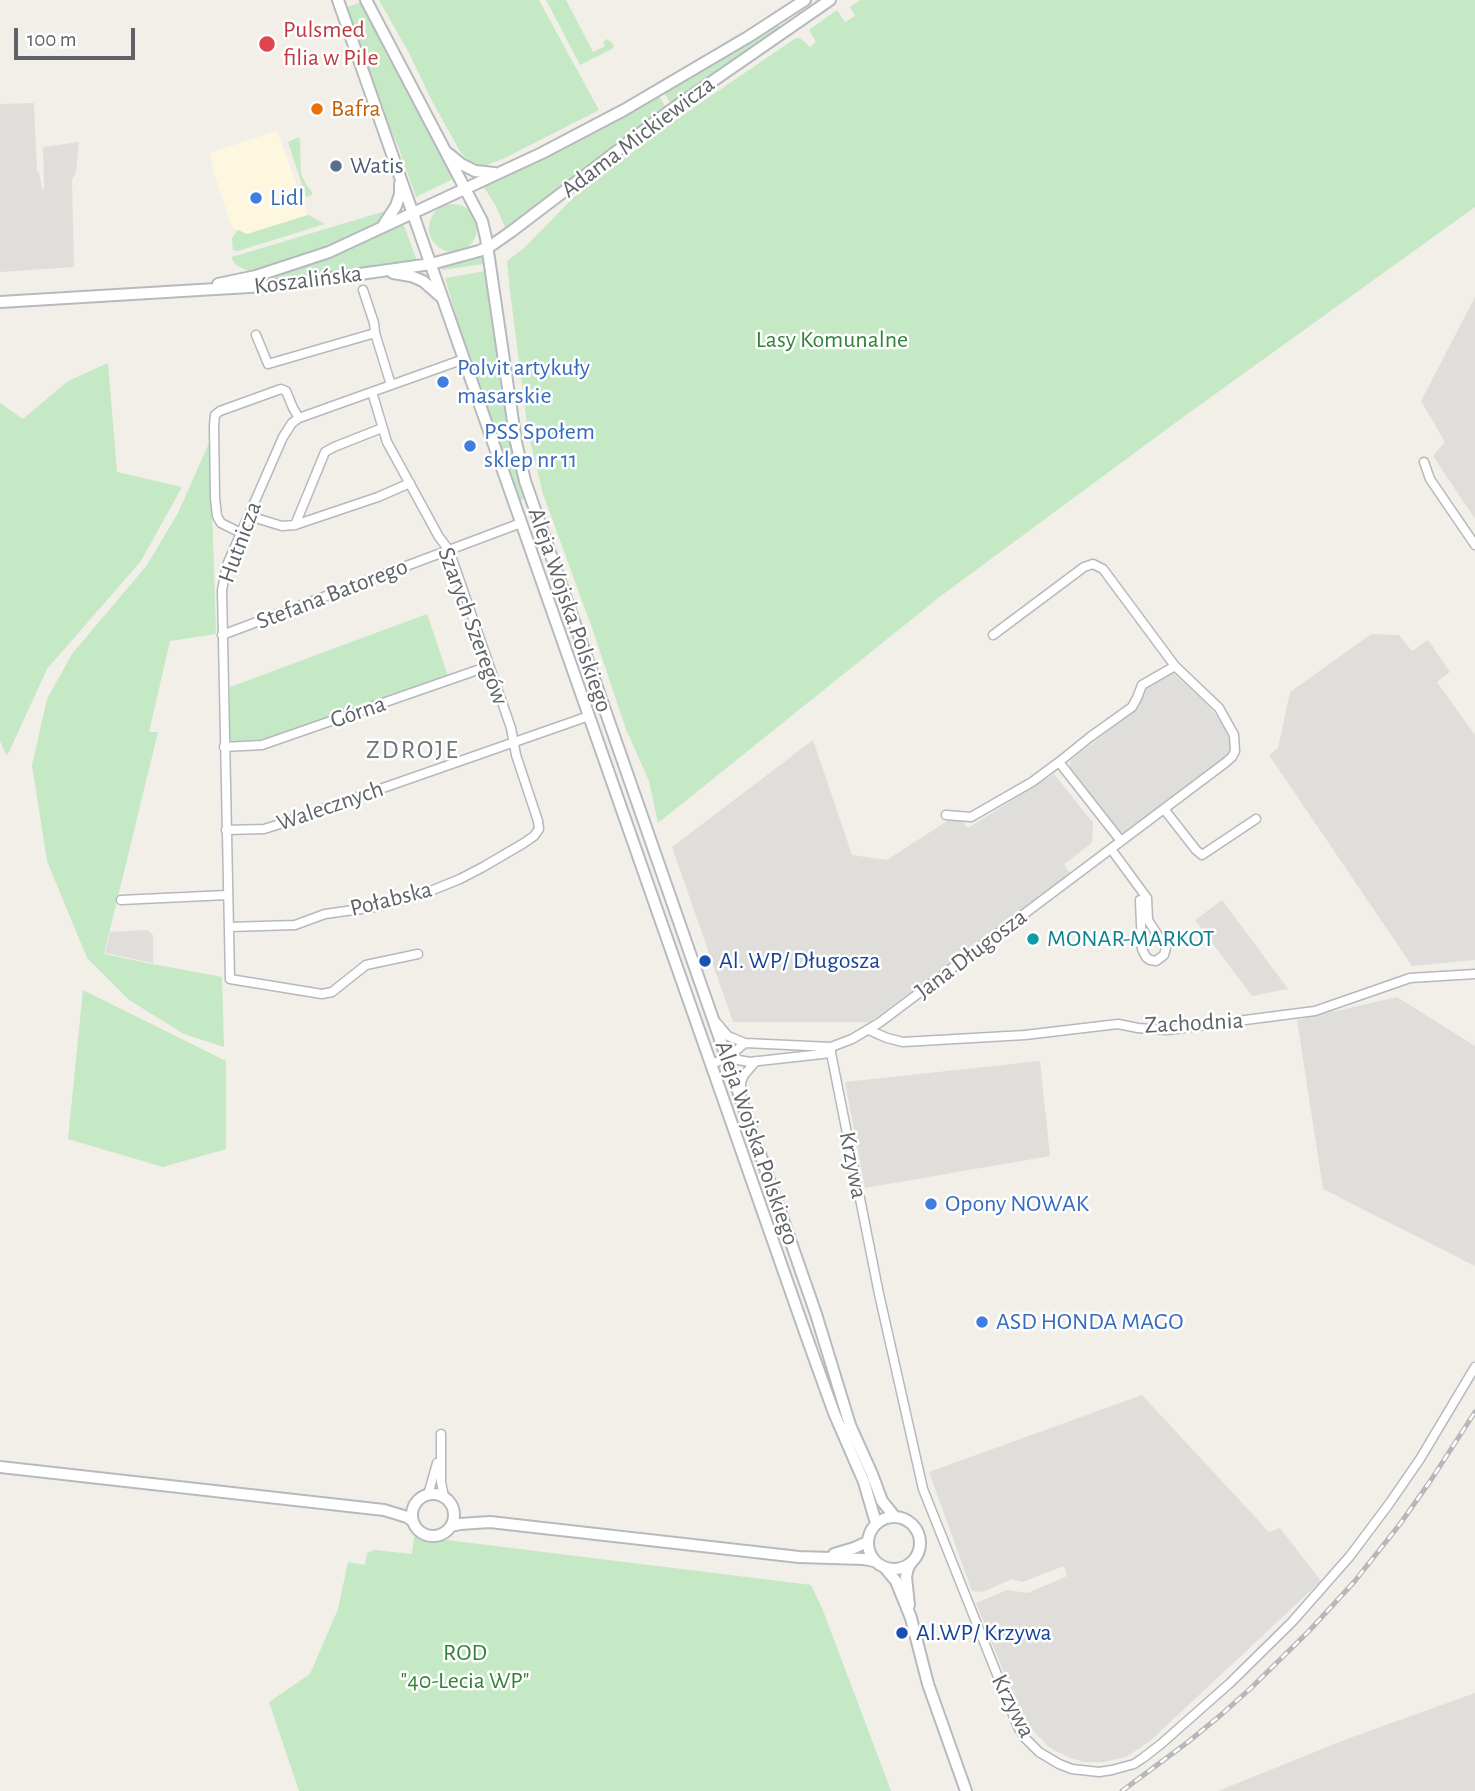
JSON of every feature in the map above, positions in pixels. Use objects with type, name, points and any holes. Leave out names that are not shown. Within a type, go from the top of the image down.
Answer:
[{"type":"main road","points":[[338,0],[413,214]]},
{"type":"main road","points":[[366,0],[466,189]]},
{"type":"main road","name":"Adama Mickiewicza","points":[[413,214],[568,141],[805,0]]},
{"type":"main road","name":"Adama Mickiewicza","points":[[430,264],[459,258],[488,247],[671,110],[830,0]]},
{"type":"main road","points":[[782,15],[790,27]]},
{"type":"main road","points":[[446,151],[475,172],[504,172]]},
{"type":"main road","points":[[381,229],[398,199],[398,170]]},
{"type":"main road","name":"Aleja Wojska Polskiego","points":[[466,189],[482,221],[488,247],[514,434],[523,474],[826,1344],[850,1425],[882,1501],[895,1517]]},
{"type":"main road","name":"Aleja Wojska Polskiego","points":[[413,214],[753,1184],[834,1413],[864,1482],[876,1523]]},
{"type":"main road","name":"Koszalińska","points":[[184,290],[274,271],[329,252],[413,214]]},
{"type":"main road","name":"Koszalińska","points":[[0,302],[282,285],[430,264]]},
{"type":"main road","points":[[380,271],[416,277],[429,285],[444,301]]},
{"type":"main road","points":[[608,770],[624,765]]},
{"type":"main road","points":[[753,1184],[769,1179]]},
{"type":"main road","points":[[0,1467],[384,1510],[413,1521]]},
{"type":"main road","points":[[453,1509],[454,1519],[442,1535],[428,1536],[419,1532],[413,1521],[414,1506],[419,1500],[428,1495],[439,1495],[460,1514],[490,1522],[799,1557],[874,1561],[886,1569],[896,1581],[911,1618]]},
{"type":"main road","points":[[384,1510],[414,1506]]},
{"type":"main road","points":[[874,1561],[867,1542],[876,1523],[895,1517],[909,1522],[918,1535],[919,1550],[908,1568],[906,1577],[911,1618],[928,1684],[966,1791]]},
{"type":"main road","points":[[451,1526],[490,1522]]},
{"type":"main road","points":[[822,1557],[867,1542]]},
{"type":"main road","points":[[886,1569],[903,1568],[911,1563]]},
{"type":"street","points":[[363,290],[391,385]]},
{"type":"street","points":[[256,335],[268,364],[375,333]]},
{"type":"street","points":[[241,533],[221,523],[217,516],[214,425],[215,415],[220,411],[281,389],[287,394],[299,418],[464,359]]},
{"type":"street","name":"Szarych Szeregów","points":[[372,392],[387,442],[449,550],[514,741],[539,830]]},
{"type":"street","name":"Hutnicza","points":[[299,418],[292,423],[283,437],[223,578],[230,979],[322,994],[340,987],[366,965],[418,954]]},
{"type":"street","points":[[295,525],[325,452],[382,428]]},
{"type":"street","points":[[1424,462],[1430,479],[1475,545]]},
{"type":"street","points":[[248,516],[282,526],[295,525],[378,497],[410,483]]},
{"type":"street","name":"Stefana Batorego","points":[[222,635],[521,523]]},
{"type":"street","name":"Jana Długosza","points":[[831,1050],[869,1030],[1164,809],[1232,757],[1235,751],[1233,730],[1212,701],[1175,666],[1103,569],[1093,564],[1084,567],[993,635]]},
{"type":"street","name":"Górna","points":[[224,747],[262,745],[489,666]]},
{"type":"street","points":[[946,816],[971,817],[1032,782],[1132,707],[1142,685],[1175,666]]},
{"type":"street","name":"Walecznych","points":[[226,830],[252,830],[277,825],[589,716]]},
{"type":"street","points":[[1213,757],[1220,766]]},
{"type":"street","points":[[1059,762],[1121,841]]},
{"type":"street","points":[[1164,809],[1202,855],[1256,819]]},
{"type":"street","name":"Połabska","points":[[229,927],[295,925],[325,914],[375,907],[418,896],[483,867],[524,843],[539,830]]},
{"type":"street","points":[[1111,849],[1147,898],[1148,920],[1166,948],[1164,955],[1156,961],[1146,957],[1142,949],[1140,900],[1147,898]]},
{"type":"street","points":[[121,900],[228,895]]},
{"type":"street","name":"Zachodnia","points":[[869,1030],[903,1042],[1025,1035],[1118,1024],[1167,1030],[1315,1011],[1410,978],[1475,974]]},
{"type":"street","points":[[713,1018],[723,1032],[745,1043],[831,1050]]},
{"type":"street","points":[[711,1064],[727,1058],[745,1043]]},
{"type":"street","points":[[727,1058],[756,1061],[831,1050]]},
{"type":"street","name":"Krzywa","points":[[831,1050],[877,1283],[923,1489],[1018,1727],[1040,1752],[1059,1764],[1072,1769],[1099,1772],[1134,1764],[1161,1744],[1230,1683],[1292,1622],[1350,1556],[1406,1480],[1475,1367]]},
{"type":"street","points":[[742,1100],[741,1082],[756,1061]]},
{"type":"street","points":[[441,1434],[444,1497]]},
{"type":"street","points":[[428,1495],[440,1453]]},
{"type":"shaded area","points":[[34,103],[37,171],[42,189],[43,147],[79,142],[76,172],[72,180],[74,267],[0,272],[0,104]]},
{"type":"shaded area","points":[[277,131],[308,215],[247,235],[232,227],[210,153]]},
{"type":"shaded area","points":[[1475,297],[1475,519],[1433,456],[1445,442],[1421,401]]},
{"type":"shaded area","points":[[1371,634],[1399,635],[1412,651],[1428,640],[1450,672],[1437,682],[1475,735],[1475,960],[1412,966],[1269,755],[1278,748],[1290,692]]},
{"type":"shaded area","points":[[1170,670],[1209,706],[1223,725],[1231,742],[1230,755],[1127,833],[1120,832],[1070,767],[1070,763],[1139,707],[1143,690]]},
{"type":"shaded area","points":[[813,740],[852,855],[887,860],[947,821],[962,821],[968,828],[1054,774],[1093,823],[1092,843],[1064,864],[1070,873],[870,1022],[733,1022],[672,847]]},
{"type":"shaded area","points":[[1222,900],[1288,989],[1252,996],[1195,920]]},
{"type":"shaded area","points":[[147,930],[153,935],[153,963],[105,953],[110,932]]},
{"type":"shaded area","points":[[1397,997],[1475,1046],[1475,1266],[1323,1189],[1297,1020]]},
{"type":"shaded area","points":[[1040,1061],[1050,1156],[865,1188],[845,1082]]},
{"type":"shaded area","points":[[1142,1395],[1269,1532],[1280,1528],[1321,1581],[1150,1741],[1126,1757],[1104,1762],[1084,1762],[1050,1748],[1033,1731],[1018,1708],[976,1603],[1007,1590],[1028,1593],[1067,1576],[1064,1566],[1022,1582],[1012,1579],[983,1592],[972,1591],[929,1472]]},
{"type":"shaded area","points":[[1475,1693],[1475,1791],[1218,1791],[1347,1739]]},
{"type":"green space","points":[[379,0],[539,0],[599,110],[503,159],[476,166],[461,153]]},
{"type":"green space","points":[[546,0],[566,0],[593,52],[605,46],[603,42],[607,39],[614,46],[612,49],[580,65]]},
{"type":"green space","name":"Lasy Komunalne","points":[[860,0],[1475,0],[1475,207],[942,595],[658,823],[649,781],[626,729],[543,494],[528,432],[507,261],[524,248],[573,198],[671,123],[796,38],[800,38],[810,47],[816,42],[809,30],[837,10],[845,22],[855,16],[850,7]]},
{"type":"green space","points":[[361,2],[455,178],[416,197],[372,86],[345,8]]},
{"type":"green space","points":[[776,24],[780,26],[779,29],[671,104],[663,91]]},
{"type":"green space","points":[[658,94],[666,108],[506,230],[496,206],[483,186]]},
{"type":"green space","points":[[299,137],[301,174],[312,192],[312,195],[306,197],[288,142]]},
{"type":"green space","points":[[453,204],[470,211],[477,228],[470,245],[453,252],[436,245],[429,228],[436,211]]},
{"type":"green space","points":[[392,209],[379,224],[332,246],[278,264],[248,271],[236,265],[232,259],[232,257]]},
{"type":"green space","points":[[308,215],[325,224],[238,251],[233,250],[232,238],[238,230],[247,234]]},
{"type":"green space","points":[[403,223],[417,261],[289,281],[232,284]]},
{"type":"green space","points":[[482,256],[484,264],[442,270],[443,267]]},
{"type":"green space","points":[[486,271],[526,498],[518,501],[468,357],[445,278]]},
{"type":"green space","points":[[108,363],[117,472],[182,487],[141,561],[47,669],[7,756],[0,741],[0,403],[23,419],[68,381]]},
{"type":"green space","points":[[210,441],[216,634],[170,641],[149,732],[158,732],[104,954],[222,977],[224,1047],[184,1034],[129,1000],[87,958],[47,861],[32,765],[47,699],[72,654],[147,565],[178,513]]},
{"type":"green space","points":[[427,614],[448,676],[258,742],[233,743],[230,739],[230,687]]},
{"type":"green space","points":[[83,990],[226,1061],[226,1149],[163,1167],[68,1139]]},
{"type":"green space","name":"ROD \"40-Lecia WP\"","points":[[414,1536],[811,1585],[891,1791],[299,1791],[269,1702],[310,1674],[338,1609],[348,1562],[365,1565],[367,1553],[374,1550],[412,1554]]},
{"type":"railway","points":[[1122,1791],[1222,1714],[1309,1631],[1354,1582],[1400,1524],[1475,1412]]},
{"type":"place","name":"Pulsmed filia w Pile","points":[[267,44]]},
{"type":"place","name":"Bafra","points":[[317,109]]},
{"type":"place","name":"Watis","points":[[336,166]]},
{"type":"place","name":"Lidl","points":[[256,198]]},
{"type":"place","name":"Polvit artykuły masarskie","points":[[443,382]]},
{"type":"place","name":"PSS Społem sklep nr 11","points":[[470,446]]},
{"type":"place","name":"MONAR-MARKOT","points":[[1033,939]]},
{"type":"place","name":"Al. WP/ Długosza","points":[[705,961]]},
{"type":"place","name":"Opony NOWAK","points":[[931,1204]]},
{"type":"place","name":"ASD HONDA MAGO","points":[[982,1322]]},
{"type":"place","name":"Al.WP/ Krzywa","points":[[902,1633]]},
{"type":"district","name":"ZDROJE","points":[[413,750]]}]
